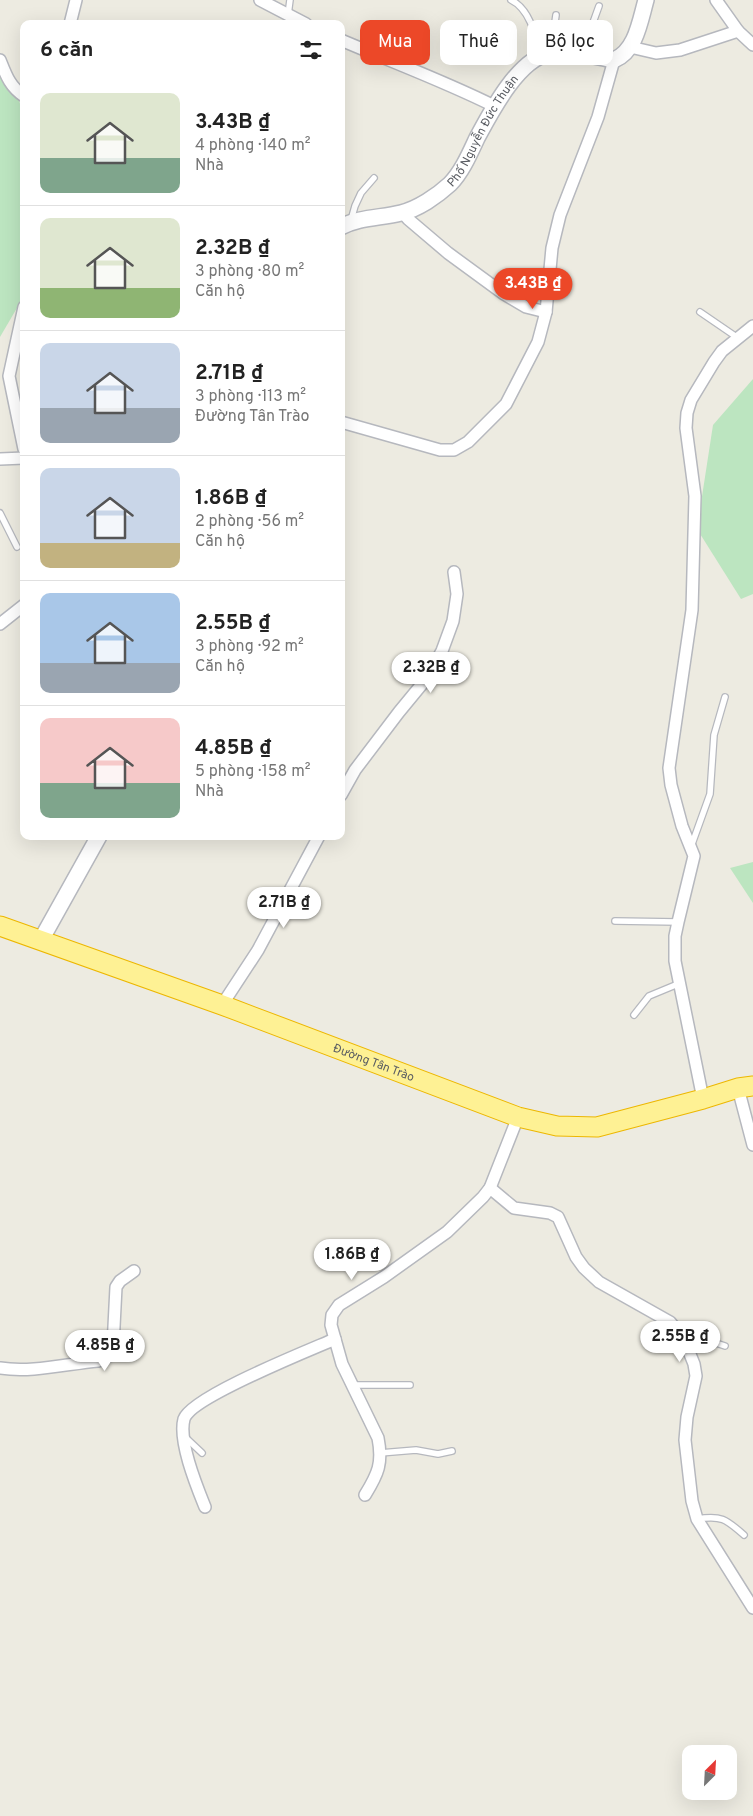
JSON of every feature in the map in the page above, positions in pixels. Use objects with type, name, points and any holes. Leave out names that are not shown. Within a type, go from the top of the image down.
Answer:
[{"type":"highway","name":"Đường Tân Trào","points":[[0,926],[222,1006],[518,1117],[557,1126],[597,1127],[745,1087]]},
{"type":"street","points":[[71,20],[76,0]]},
{"type":"street","points":[[260,0],[288,20]]},
{"type":"street","points":[[345,423],[440,450],[454,450],[468,442],[506,404],[538,342],[546,312],[552,248],[560,215],[598,117],[614,60],[624,55],[630,47],[646,0]]},
{"type":"street","points":[[716,0],[738,31],[753,45]]},
{"type":"street","points":[[630,47],[656,53],[680,50],[738,31]]},
{"type":"street","points":[[345,42],[457,88],[494,106]]},
{"type":"street","points":[[0,60],[7,78],[15,90],[20,93]]},
{"type":"street","name":"Phố Nguyễn Đức Thuận","points":[[346,224],[402,212],[420,205],[450,183],[467,158],[494,106],[523,69],[529,65]]},
{"type":"street","points":[[402,212],[448,253],[504,294],[526,307],[546,312]]},
{"type":"street","points":[[20,325],[9,376],[20,430]]},
{"type":"street","points":[[702,1099],[675,961],[675,936],[694,856],[682,826],[670,785],[669,768],[694,589],[695,496],[686,428],[687,414],[692,400],[714,362],[722,351],[753,326]]},
{"type":"street","points":[[0,459],[20,458]]},
{"type":"street","points":[[345,788],[355,770],[427,678],[442,651],[453,621],[457,594],[454,572]]},
{"type":"street","points":[[0,624],[20,608]]},
{"type":"street","points":[[40,940],[97,840]]},
{"type":"street","points":[[222,1006],[258,950],[317,840]]},
{"type":"street","points":[[745,1087],[753,1145]]},
{"type":"street","points":[[365,1495],[377,1474],[380,1453],[378,1438],[342,1364],[331,1325],[332,1315],[339,1305],[384,1277],[447,1232],[477,1203],[490,1188],[518,1117]]},
{"type":"street","points":[[490,1188],[514,1208],[550,1213],[558,1217],[576,1257],[584,1268],[599,1282],[670,1322],[684,1339],[694,1364],[696,1376],[687,1417],[685,1440],[692,1501],[697,1519],[753,1608]]},
{"type":"street","points":[[0,1368],[40,1368],[98,1361],[106,1358],[112,1352],[113,1346],[116,1287],[120,1281],[134,1271]]},
{"type":"street","points":[[205,1508],[192,1472],[184,1435],[184,1418],[191,1410],[205,1400],[230,1386],[335,1338]]},
{"type":"lane","points":[[288,20],[290,0]]},
{"type":"lane","points":[[511,0],[522,8],[528,20]]},
{"type":"lane","points":[[594,20],[599,6]]},
{"type":"lane","points":[[555,20],[556,15]]},
{"type":"lane","points":[[346,224],[361,193],[374,178]]},
{"type":"lane","points":[[700,312],[738,338]]},
{"type":"lane","points":[[0,513],[17,547]]},
{"type":"lane","points":[[691,846],[710,794],[714,735],[726,697]]},
{"type":"lane","points":[[615,921],[678,922]]},
{"type":"lane","points":[[634,1015],[649,996],[678,984]]},
{"type":"lane","points":[[678,1330],[725,1346]]},
{"type":"lane","points":[[351,1385],[410,1385]]},
{"type":"lane","points":[[184,1435],[202,1453]]},
{"type":"lane","points":[[380,1453],[416,1450],[438,1454],[452,1451]]},
{"type":"lane","points":[[697,1519],[715,1516],[730,1523],[744,1535]]},
{"type":"green space","points":[[0,64],[17,93],[20,104],[20,303],[0,337]]},
{"type":"green space","points":[[753,379],[753,594],[741,599],[697,529],[713,425]]},
{"type":"green space","points":[[753,862],[753,903],[730,868]]}]
